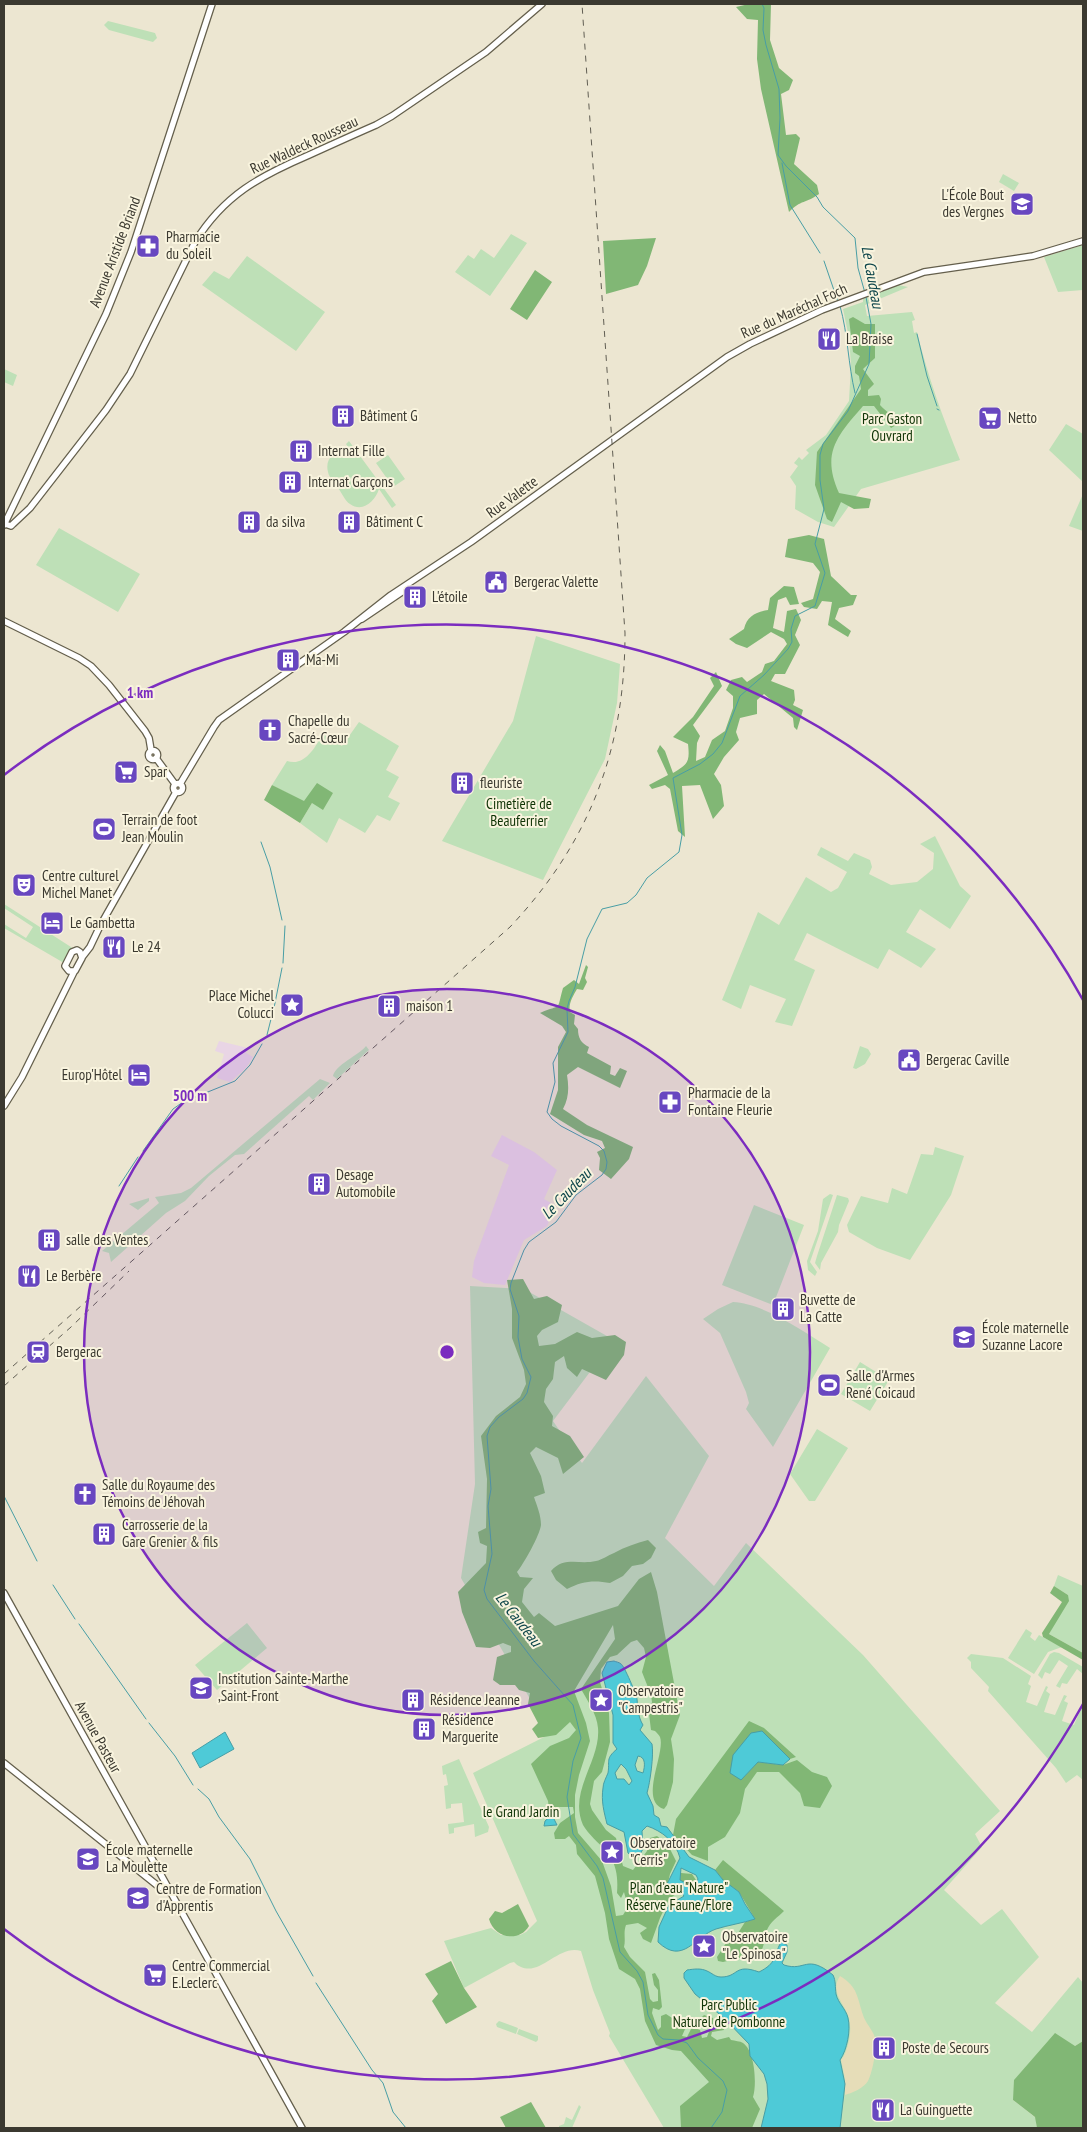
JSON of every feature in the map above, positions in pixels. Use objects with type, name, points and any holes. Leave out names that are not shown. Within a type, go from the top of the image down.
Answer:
[{"type":"main road","name":"Avenue Aristide Briand","points":[[4,525],[106,314],[131,252],[212,4]]},
{"type":"main road","name":"Rue Waldeck Rousseau","points":[[4,525],[11,526],[30,508],[106,410],[130,374],[206,224],[231,198],[261,177],[392,116],[486,52],[542,4]]},
{"type":"main road","name":"Rue du Maréchal Foch","points":[[624,432],[735,352],[770,334],[836,305],[924,272],[1033,256],[1083,241]]},
{"type":"main road","name":"Rue Valette","points":[[83,956],[90,947],[176,792],[182,790],[178,784],[214,726],[220,720],[358,621],[370,616],[413,582],[624,432]]},
{"type":"main road","points":[[4,621],[79,658],[94,670],[144,731],[149,738],[151,750],[157,753],[156,758],[178,784]]},
{"type":"main road","points":[[4,1106],[22,1078],[70,981],[71,972],[83,956],[77,950],[72,952],[65,966],[71,972]]},
{"type":"main road","name":"Avenue Pasteur","points":[[4,1593],[302,2128]]},
{"type":"main road","points":[[4,1763],[158,1886],[171,1893]]},
{"type":"shaded area","points":[[219,1041],[248,1048],[246,1053],[253,1057],[246,1068],[230,1082],[217,1078],[224,1054],[215,1051]]},
{"type":"shaded area","points":[[502,1135],[534,1152],[557,1170],[544,1199],[556,1206],[547,1226],[524,1240],[505,1285],[484,1283],[472,1277],[474,1261],[509,1165],[491,1156]]},
{"type":"green space","points":[[749,4],[771,4],[770,40],[779,68],[793,80],[789,90],[781,94],[786,135],[796,134],[800,138],[794,164],[817,185],[819,194],[797,205],[789,212],[761,89],[757,59],[758,20],[747,19],[736,7]]},
{"type":"green space","points":[[108,21],[155,33],[157,38],[153,42],[109,30],[104,25]]},
{"type":"green space","points":[[1003,174],[1019,183],[1014,191],[999,182]]},
{"type":"green space","points":[[511,234],[527,243],[490,296],[455,272],[468,255],[474,259],[481,249],[494,258]]},
{"type":"green space","points":[[656,238],[647,266],[638,285],[606,294],[603,241]]},
{"type":"green space","points":[[1083,245],[1083,290],[1058,292],[1044,257]]},
{"type":"green space","points":[[247,256],[325,312],[296,351],[202,285],[214,271],[229,279]]},
{"type":"green space","points":[[535,270],[552,282],[527,320],[510,309]]},
{"type":"green space","name":"Parc Gaston Ouvrard","points":[[898,285],[908,287],[865,305],[867,316],[912,312],[915,320],[912,321],[914,333],[917,332],[936,397],[960,460],[861,489],[834,527],[818,522],[795,509],[796,486],[790,477],[798,466],[794,463],[799,457],[802,460],[809,453],[806,450],[826,435],[849,401],[851,365],[849,338],[843,309],[863,302],[863,299]]},
{"type":"green space","points":[[853,317],[865,324],[875,324],[875,358],[863,369],[874,384],[868,390],[868,396],[879,395],[881,399],[880,405],[893,416],[898,424],[891,428],[874,406],[863,406],[839,436],[834,446],[832,467],[839,493],[871,499],[869,508],[854,509],[841,502],[832,522],[827,519],[815,485],[817,452],[861,389],[859,376],[855,373],[855,366],[860,356],[853,352],[849,319]]},
{"type":"green space","points":[[4,369],[17,375],[13,386],[4,382]]},
{"type":"green space","points":[[1066,424],[1083,434],[1083,482],[1049,450]]},
{"type":"green space","points":[[349,441],[396,505],[392,508],[379,489],[375,498],[368,504],[359,507],[350,504],[331,478],[328,472],[328,462],[333,455],[341,451],[351,451],[346,444]]},
{"type":"green space","points":[[388,455],[405,479],[393,487],[376,463]]},
{"type":"green space","points":[[1083,494],[1083,531],[1069,526]]},
{"type":"green space","points":[[59,528],[140,574],[118,612],[36,565]]},
{"type":"green space","points":[[809,535],[824,539],[831,576],[851,595],[857,595],[853,605],[839,608],[835,619],[851,631],[848,637],[828,625],[832,602],[822,601],[817,609],[804,607],[801,603],[813,599],[820,572],[813,563],[785,557],[788,539]]},
{"type":"green space","points":[[784,586],[794,587],[799,604],[790,605],[786,597],[778,600],[773,628],[784,632],[787,611],[796,609],[801,620],[795,635],[800,645],[785,674],[775,674],[771,681],[794,690],[795,700],[793,705],[803,710],[797,730],[794,727],[793,718],[764,694],[757,700],[757,714],[740,718],[736,732],[739,740],[724,757],[714,774],[721,785],[724,806],[713,819],[700,785],[682,786],[685,837],[678,831],[670,789],[665,785],[652,789],[649,785],[668,775],[657,751],[660,745],[665,751],[673,773],[685,765],[689,755],[688,744],[673,737],[693,717],[714,686],[710,678],[716,672],[722,686],[693,725],[700,736],[697,743],[696,761],[705,757],[712,740],[725,731],[733,708],[733,696],[726,690],[731,680],[742,677],[747,682],[762,672],[765,664],[774,661],[787,644],[784,639],[771,632],[747,648],[729,639],[744,629],[747,621],[753,615],[768,610],[770,598]]},
{"type":"green space","name":"Cimetière de Beauferrier","points":[[536,636],[620,664],[617,703],[605,759],[543,880],[442,841],[513,721]]},
{"type":"green space","points":[[359,722],[399,746],[386,770],[399,777],[388,797],[400,803],[390,821],[377,815],[365,833],[339,818],[327,843],[300,823],[312,803],[333,793],[304,802],[272,785],[287,761],[293,762],[304,759],[313,750],[323,734],[342,746]]},
{"type":"green space","points":[[317,783],[333,793],[323,810],[312,803],[300,823],[264,800],[272,785],[304,801]]},
{"type":"green space","name":"Terrain de foot Jean Moulin","points":[[104,817],[115,823],[105,841],[94,834]]},
{"type":"green space","points":[[935,836],[960,886],[971,896],[950,929],[920,909],[906,932],[936,949],[921,968],[889,949],[878,969],[807,933],[794,960],[815,970],[792,1026],[775,1022],[786,999],[750,985],[741,1009],[722,1000],[758,912],[779,925],[806,877],[831,892],[838,888],[847,872],[817,855],[821,847],[848,861],[854,853],[870,860],[872,867],[869,874],[891,885],[917,882],[933,869],[934,853],[920,844]]},
{"type":"green space","points":[[4,904],[71,947],[73,949],[68,952],[64,963],[4,928],[4,924],[26,938],[33,927],[4,908]]},
{"type":"green space","points":[[586,965],[588,967],[585,978],[587,982],[583,990],[577,989],[570,1003],[570,1012],[575,1015],[574,1024],[578,1029],[580,1040],[589,1047],[587,1053],[611,1066],[610,1074],[615,1076],[620,1068],[627,1071],[620,1088],[578,1067],[567,1075],[568,1092],[563,1109],[587,1125],[633,1147],[629,1159],[611,1179],[599,1170],[600,1158],[597,1152],[605,1148],[602,1141],[584,1135],[550,1114],[558,1090],[558,1047],[566,1032],[562,1026],[540,1013],[558,1006],[563,988],[574,980],[579,984]]},
{"type":"green space","points":[[366,1046],[369,1050],[337,1079],[333,1076],[342,1064]]},
{"type":"green space","points":[[860,1046],[868,1049],[871,1054],[865,1064],[856,1069],[853,1068]]},
{"type":"green space","points":[[320,1079],[330,1083],[313,1100],[309,1096],[244,1154],[235,1155],[209,1176],[185,1201],[166,1213],[111,1262],[109,1253],[102,1251],[159,1203],[155,1197],[181,1193],[191,1188]]},
{"type":"green space","points":[[935,1147],[964,1156],[951,1195],[910,1260],[877,1248],[849,1232],[847,1225],[861,1196],[888,1203],[892,1188],[907,1194],[921,1154],[933,1155]]},
{"type":"green space","points":[[830,1194],[833,1195],[810,1262],[817,1272],[815,1276],[808,1270],[807,1261],[818,1231],[823,1199]]},
{"type":"green space","points":[[837,1195],[848,1198],[849,1201],[838,1232],[821,1263],[820,1270],[815,1263]]},
{"type":"green space","points":[[149,1198],[149,1201],[138,1210],[129,1204]]},
{"type":"green space","points":[[754,1205],[804,1225],[773,1305],[722,1285]]},
{"type":"green space","points":[[523,1279],[534,1299],[547,1296],[562,1305],[558,1322],[542,1330],[537,1336],[539,1346],[555,1344],[577,1332],[592,1338],[615,1335],[626,1342],[624,1355],[606,1380],[582,1369],[577,1377],[567,1368],[564,1356],[555,1362],[553,1379],[546,1389],[544,1402],[553,1416],[552,1426],[570,1436],[584,1457],[563,1474],[558,1458],[536,1447],[530,1453],[541,1476],[545,1493],[534,1497],[540,1514],[541,1525],[531,1550],[517,1572],[520,1577],[533,1578],[524,1589],[522,1602],[534,1617],[539,1613],[555,1626],[618,1606],[639,1579],[651,1572],[657,1592],[680,1715],[671,1739],[674,1759],[673,1782],[667,1805],[664,1809],[657,1804],[653,1797],[654,1776],[661,1744],[660,1737],[655,1731],[651,1730],[649,1714],[652,1702],[651,1695],[642,1672],[646,1657],[644,1648],[637,1640],[631,1642],[617,1655],[610,1657],[601,1669],[600,1682],[609,1713],[610,1742],[602,1772],[594,1781],[590,1804],[606,1830],[616,1838],[623,1866],[633,1870],[647,1851],[650,1838],[657,1836],[668,1845],[676,1861],[667,1887],[672,1889],[681,1873],[692,1874],[696,1880],[669,1899],[651,1943],[643,1939],[640,1933],[647,1928],[638,1923],[626,1925],[624,1947],[630,1957],[645,1972],[650,1999],[653,2002],[658,2001],[658,1990],[654,1985],[652,1974],[655,1973],[659,1980],[662,2007],[659,2010],[653,2008],[652,2013],[658,2030],[661,2027],[661,2016],[666,2014],[686,2027],[682,2036],[687,2037],[692,2027],[700,2030],[702,2038],[707,2037],[711,2026],[708,2020],[702,2017],[704,2015],[713,2018],[714,2026],[723,2027],[724,2030],[712,2032],[711,2036],[717,2040],[729,2037],[731,2040],[742,2042],[747,2047],[754,2068],[755,2084],[753,2097],[760,2109],[752,2128],[681,2128],[680,2106],[709,2082],[681,2051],[656,2045],[645,2021],[640,1989],[635,1979],[619,1969],[609,1939],[605,1913],[595,1876],[577,1854],[576,1845],[569,1836],[565,1839],[555,1839],[554,1833],[560,1823],[574,1813],[573,1807],[557,1807],[555,1816],[550,1817],[548,1801],[531,1764],[550,1746],[569,1738],[576,1730],[570,1722],[556,1735],[538,1738],[532,1729],[538,1723],[528,1704],[530,1693],[519,1690],[515,1685],[500,1685],[493,1680],[497,1657],[511,1652],[511,1646],[503,1643],[490,1648],[476,1647],[462,1612],[458,1592],[486,1563],[487,1546],[480,1543],[478,1532],[486,1528],[487,1479],[481,1436],[496,1416],[520,1397],[526,1384],[524,1370],[512,1338],[512,1309],[507,1280]],"holes":[[[613,1625],[615,1639],[581,1689],[594,1712],[598,1728],[598,1740],[582,1788],[579,1812],[583,1825],[591,1835],[606,1851],[613,1850],[614,1855],[610,1856],[616,1874],[617,1893],[621,1898],[624,1892],[628,1907],[623,1915],[616,1916],[611,1886],[602,1861],[578,1833],[575,1817],[575,1795],[590,1741],[586,1723],[574,1691]]]},
{"type":"green space","points":[[470,1286],[524,1289],[614,1340],[553,1421],[582,1463],[646,1376],[709,1456],[665,1538],[714,1586],[746,1543],[863,1655],[1000,1811],[975,1834],[982,1847],[944,1890],[981,1925],[1002,1909],[1039,1957],[995,2003],[1032,2032],[1078,1977],[1083,1983],[1083,2041],[1013,2100],[1036,2118],[1037,2128],[664,2128],[609,2036],[610,2033],[593,1990],[581,1951],[565,1952],[543,1964],[528,1969],[520,1967],[514,1962],[510,1963],[464,1988],[444,1941],[491,1928],[501,1935],[520,1935],[537,1921],[473,1773],[550,1734],[461,1578],[475,1484]]},
{"type":"green space","points":[[733,1302],[757,1307],[770,1313],[830,1348],[773,1447],[746,1409],[749,1403],[746,1392],[720,1333],[703,1319]]},
{"type":"green space","points":[[860,1362],[889,1380],[870,1411],[841,1394]]},
{"type":"green space","points":[[817,1429],[848,1448],[815,1501],[809,1501],[790,1474]]},
{"type":"green space","points":[[648,1540],[656,1548],[651,1558],[643,1564],[632,1566],[623,1576],[610,1583],[588,1582],[567,1589],[556,1580],[551,1571],[556,1566],[566,1562],[598,1560],[626,1547]]},
{"type":"green space","points":[[1058,1575],[1083,1586],[1083,1653],[1049,1634],[1068,1595],[1054,1586]]},
{"type":"green space","points":[[1054,1586],[1068,1595],[1069,1601],[1049,1634],[1083,1653],[1083,1660],[1043,1637],[1042,1633],[1062,1602],[1050,1593]]},
{"type":"green space","points":[[247,1623],[267,1648],[217,1690],[195,1665]]},
{"type":"green space","points":[[1026,1629],[1032,1633],[1030,1637],[1035,1641],[1039,1635],[1062,1647],[1048,1652],[1034,1674],[1008,1658]]},
{"type":"green space","points":[[1054,1652],[1083,1667],[1083,1674],[1077,1669],[1067,1684],[1062,1683],[1060,1688],[1056,1686],[1068,1666],[1059,1660],[1050,1674],[1045,1672],[1042,1679],[1038,1675],[1050,1654]]},
{"type":"green space","points":[[971,1654],[1003,1658],[1031,1676],[1028,1684],[1031,1686],[1026,1702],[1037,1706],[1046,1686],[1048,1687],[1046,1691],[1050,1694],[1044,1712],[1055,1715],[1064,1695],[1067,1696],[1064,1701],[1068,1703],[1062,1721],[1074,1725],[1083,1704],[1083,1780],[1077,1775],[1066,1783],[1056,1768],[988,1691],[989,1687],[971,1668],[971,1662],[967,1658]]},
{"type":"green space","points":[[749,1721],[764,1728],[796,1757],[790,1759],[762,1731],[741,1780],[758,1762],[783,1765],[797,1760],[812,1772],[827,1777],[832,1786],[820,1808],[804,1806],[800,1793],[779,1772],[757,1772],[745,1789],[740,1813],[725,1837],[708,1847],[708,1861],[692,1855],[673,1835],[676,1819]]},
{"type":"green space","points":[[459,1759],[489,1827],[488,1832],[475,1837],[474,1824],[454,1828],[454,1833],[449,1834],[448,1824],[464,1822],[462,1803],[451,1804],[451,1808],[446,1809],[444,1786],[448,1785],[446,1774],[443,1775],[442,1766]]},
{"type":"green space","points":[[723,1860],[784,1911],[768,1927],[760,1953],[723,1962],[718,1961],[717,1957],[728,1940],[735,1938],[745,1922],[755,1919],[739,1892],[723,1880],[715,1870]]},
{"type":"green space","points":[[518,1904],[529,1926],[519,1935],[507,1936],[501,1934],[489,1919],[495,1911],[502,1913]]},
{"type":"green space","points":[[451,1961],[464,1988],[477,2007],[446,2024],[432,2001],[438,1994],[425,1974]]},
{"type":"green space","points":[[499,2021],[518,2028],[516,2034],[497,2027],[496,2024]]},
{"type":"green space","points":[[519,2029],[538,2036],[538,2040],[536,2042],[517,2034]]},
{"type":"green space","points":[[1055,2033],[1075,2046],[1083,2041],[1083,2128],[1037,2128],[1035,2117],[1013,2100],[1014,2080]]},
{"type":"green space","points":[[531,2102],[546,2128],[506,2128],[500,2117]]},
{"type":"green space","points":[[579,2105],[581,2107],[572,2128],[559,2128],[559,2126],[564,2124],[566,2117],[572,2120]]},
{"type":"sand","points":[[840,1976],[854,1988],[864,2018],[875,2039],[873,2065],[868,2081],[861,2088],[845,2095],[845,2079],[841,2060],[848,2045],[850,2026],[848,2015],[838,1996],[836,1987]]},
{"type":"water","points":[[607,1662],[618,1662],[625,1669],[636,1697],[639,1716],[643,1725],[640,1730],[652,1744],[651,1769],[647,1793],[653,1806],[654,1815],[659,1818],[661,1826],[667,1827],[689,1857],[715,1870],[723,1880],[739,1892],[755,1919],[716,1929],[682,1950],[667,1949],[658,1942],[659,1927],[669,1905],[684,1896],[676,1887],[670,1888],[667,1884],[680,1858],[678,1852],[672,1842],[663,1834],[647,1826],[642,1831],[643,1849],[639,1856],[634,1858],[628,1853],[624,1832],[607,1824],[602,1793],[608,1773],[609,1758],[617,1749],[613,1743],[613,1715],[602,1673]],"holes":[[[638,1756],[644,1760],[643,1773],[637,1771],[635,1765]],[[621,1764],[632,1781],[629,1785],[624,1779],[617,1779],[615,1773]],[[681,1868],[696,1875],[698,1879],[695,1885],[691,1886],[680,1880]]]},
{"type":"water","points":[[762,1731],[790,1759],[783,1765],[758,1762],[741,1780],[730,1773],[733,1755],[751,1733]]},
{"type":"water","points":[[225,1732],[234,1749],[200,1768],[192,1753]]},
{"type":"water","points":[[552,1815],[557,1825],[544,1826],[545,1821]]},
{"type":"water","points":[[781,1942],[787,1945],[787,1952],[782,1963],[784,1965],[791,1967],[807,1964],[817,1965],[833,1975],[837,1997],[847,2015],[849,2023],[848,2040],[840,2060],[845,2084],[840,2128],[761,2128],[768,2099],[767,2084],[764,2074],[750,2056],[749,2044],[724,2018],[695,1994],[684,1978],[684,1973],[687,1970],[695,1969],[705,1970],[721,1977],[745,1969],[759,1972],[772,1963]]},
{"type":"waterway","name":"Le Caudeau","points":[[762,4],[764,8],[763,30],[779,89],[778,155],[786,166],[817,197],[823,207],[855,238],[858,268],[865,293]]},
{"type":"waterway","name":"Le Caudeau","points":[[782,163],[790,205],[820,253]]},
{"type":"waterway","name":"Le Caudeau","points":[[824,261],[838,302]]},
{"type":"waterway","name":"Le Caudeau","points":[[711,2128],[722,2112],[727,2090],[723,2081],[698,2058],[687,2043],[679,2040],[663,2039],[658,2035],[648,2015],[643,1982],[637,1971],[620,1952],[603,1878],[597,1866],[573,1834],[567,1797],[573,1761],[581,1738],[573,1705],[534,1661],[487,1599],[484,1590],[492,1554],[488,1506],[491,1489],[487,1436],[490,1427],[499,1417],[523,1399],[527,1393],[531,1377],[522,1359],[518,1337],[519,1316],[510,1289],[524,1250],[529,1242],[556,1222],[576,1195],[602,1175],[606,1169],[607,1162],[604,1151],[599,1146],[561,1126],[547,1112],[555,1082],[553,1063],[568,1032],[567,1009],[575,987],[587,939],[602,909],[627,903],[636,895],[647,878],[679,852],[682,835],[673,778],[700,764],[713,754],[722,743],[740,696],[764,675],[788,649],[792,642],[791,629],[795,616],[815,606],[825,573],[815,544],[824,509],[820,480],[820,455],[823,444],[848,411],[869,364],[871,324],[866,297]]},
{"type":"waterway","name":"Le Caudeau","points":[[840,306],[855,393]]},
{"type":"waterway","points":[[917,334],[927,376],[937,406]]},
{"type":"waterway","points":[[261,842],[270,867],[282,920]]},
{"type":"waterway","points":[[283,963],[285,926]]},
{"type":"waterway","points":[[273,1013],[282,968]]},
{"type":"waterway","points":[[267,1035],[271,1019]]},
{"type":"waterway","points":[[143,1151],[173,1109],[183,1102],[235,1081],[250,1065],[262,1044]]},
{"type":"waterway","points":[[119,1186],[138,1157]]},
{"type":"waterway","points":[[4,1496],[37,1561]]},
{"type":"waterway","points":[[53,1585],[75,1619]]},
{"type":"waterway","points":[[79,1624],[146,1719]]},
{"type":"waterway","points":[[149,1723],[175,1756],[193,1785]]},
{"type":"waterway","points":[[198,1789],[209,1799],[219,1817],[250,1859],[276,1911],[313,1976]]},
{"type":"waterway","points":[[316,1983],[372,2070],[383,2083],[393,2112],[406,2128]]},
{"type":"railway","points":[[4,1374],[510,927],[538,895],[562,862],[582,827],[598,792],[610,755],[618,716],[623,675],[625,633],[582,4]]},
{"type":"railway","points":[[4,1386],[71,1327],[129,1271]]},
{"type":"place","name":"L'École Bout des Vergnes","points":[[1022,204]]},
{"type":"place","name":"Pharmacie du Soleil","points":[[148,246]]},
{"type":"place","name":"La Braise","points":[[829,339]]},
{"type":"place","name":"Bâtiment G","points":[[343,416]]},
{"type":"place","name":"Netto","points":[[990,418]]},
{"type":"place","name":"Internat Fille","points":[[301,451]]},
{"type":"place","name":"Internat Garçons","points":[[290,482]]},
{"type":"place","name":"da silva","points":[[249,522]]},
{"type":"place","name":"Bâtiment C","points":[[349,522]]},
{"type":"place","name":"Bergerac Valette","points":[[496,582]]},
{"type":"place","name":"L'étoile","points":[[415,597]]},
{"type":"place","name":"Ma-Mi","points":[[288,660]]},
{"type":"place","name":"Chapelle du Sacré-Cœur","points":[[270,730]]},
{"type":"place","name":"Spar","points":[[126,772]]},
{"type":"place","name":"fleuriste","points":[[462,783]]},
{"type":"place","name":"Terrain de foot Jean Moulin","points":[[104,829]]},
{"type":"place","name":"Centre culturel Michel Manet","points":[[24,885]]},
{"type":"place","name":"Le Gambetta","points":[[52,923]]},
{"type":"place","name":"Le 24","points":[[114,947]]},
{"type":"place","name":"Place Michel Colucci","points":[[292,1005]]},
{"type":"place","name":"maison 1","points":[[389,1006]]},
{"type":"place","name":"Bergerac Caville","points":[[909,1060]]},
{"type":"place","name":"Europ'Hôtel","points":[[139,1075]]},
{"type":"place","name":"Pharmacie de la Fontaine Fleurie","points":[[670,1102]]},
{"type":"place","name":"Desage Automobile","points":[[319,1184]]},
{"type":"place","name":"salle des Ventes","points":[[49,1240]]},
{"type":"place","name":"Le Berbère","points":[[29,1276]]},
{"type":"place","name":"Buvette de La Catte","points":[[783,1309]]},
{"type":"place","name":"École maternelle Suzanne Lacore","points":[[964,1337]]},
{"type":"place","name":"Bergerac","points":[[38,1352]]},
{"type":"place","name":"Salle d'Armes René Coicaud","points":[[829,1385]]},
{"type":"place","name":"Salle du Royaume des Témoins de Jéhovah","points":[[85,1494]]},
{"type":"place","name":"Carrosserie de la Gare Grenier & fils","points":[[104,1534]]},
{"type":"place","name":"Institution Sainte-Marthe ,Saint-Front","points":[[201,1688]]},
{"type":"place","name":"Résidence Jeanne","points":[[413,1700]]},
{"type":"place","name":"Observatoire \"Campestris\"","points":[[601,1700]]},
{"type":"place","name":"Résidence Marguerite","points":[[424,1729]]},
{"type":"place","name":"Observatoire \"Cerris\"","points":[[612,1852]]},
{"type":"place","name":"École maternelle La Moulette","points":[[88,1859]]},
{"type":"place","name":"Centre de Formation d'Apprentis","points":[[138,1898]]},
{"type":"place","name":"Observatoire \"Le Spinosa\"","points":[[704,1946]]},
{"type":"place","name":"Centre Commercial E.Leclerc","points":[[155,1975]]},
{"type":"place","name":"Poste de Secours","points":[[884,2048]]},
{"type":"place","name":"La Guinguette","points":[[883,2110]]},
{"type":"park label","name":"le Grand Jardin","points":[[521,1812]]},
{"type":"park label","name":"Plan d'eau \"Nature\" Réserve Faune/Flore","points":[[679,1896]]},
{"type":"park label","name":"Parc Public Naturel de Pombonne","points":[[729,2014]]}]
